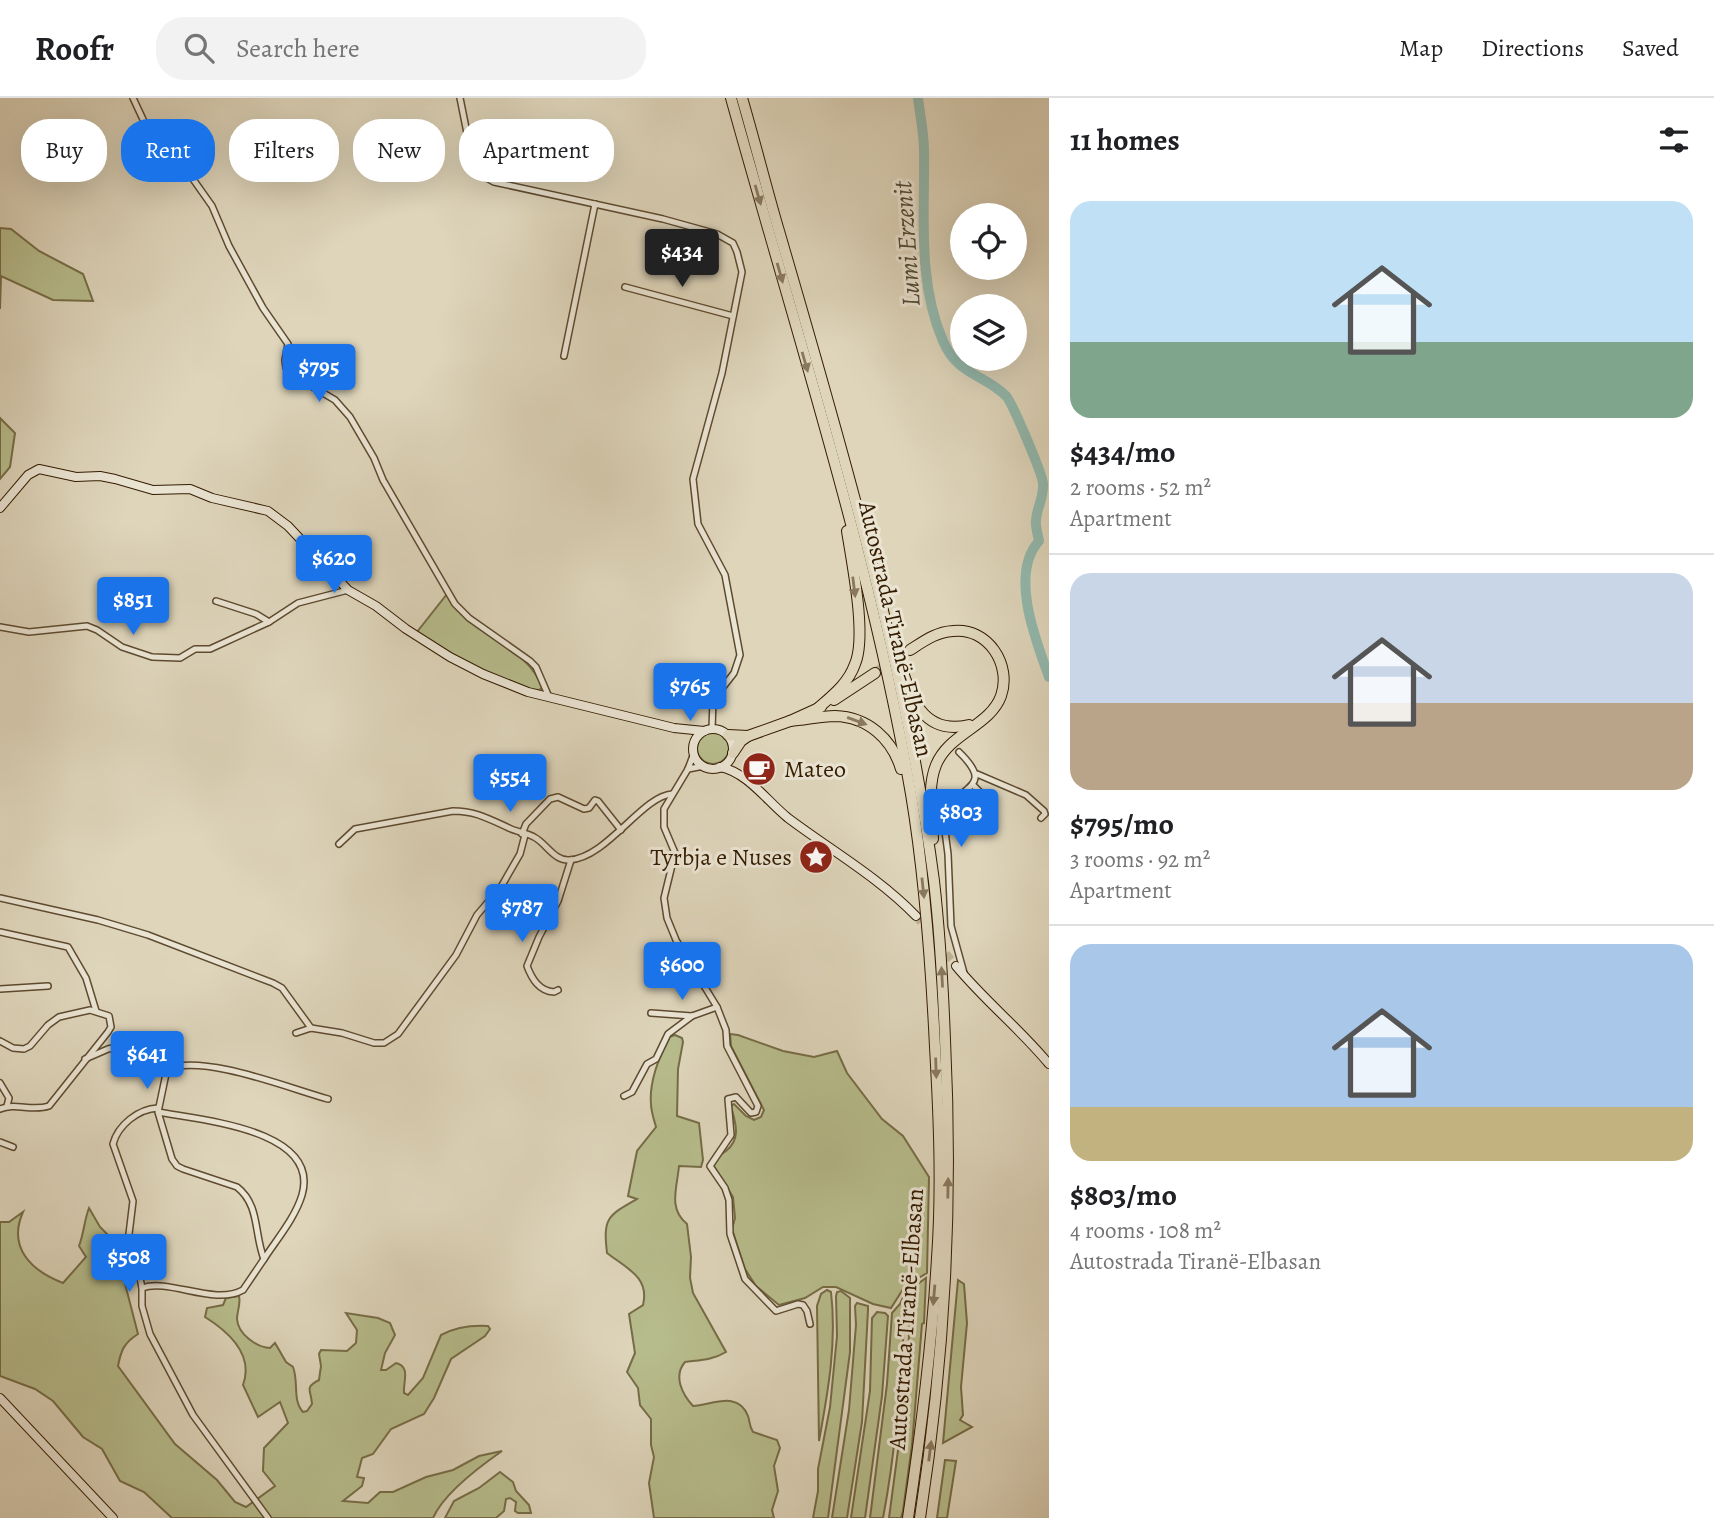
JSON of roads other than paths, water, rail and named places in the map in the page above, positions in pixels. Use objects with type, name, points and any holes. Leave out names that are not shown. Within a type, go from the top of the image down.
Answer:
[{"type":"highway","name":"Autostrada Tiranë-Elbasan","points":[[731,98],[844,496],[891,690],[911,796],[931,961],[939,1159],[936,1268],[926,1383],[908,1518]]},
{"type":"highway","name":"Autostrada Tiranë-Elbasan","points":[[742,98],[824,385],[885,621],[930,856],[942,973],[949,1170],[945,1307],[937,1395],[920,1518]]},
{"type":"highway","points":[[817,709],[845,682],[855,666],[860,646],[848,535],[841,504],[844,496]]},
{"type":"highway","points":[[885,621],[890,625],[911,695],[922,713],[939,724],[952,727],[979,721]]},
{"type":"highway","points":[[910,650],[937,634],[959,630],[974,634],[992,647],[1002,666],[1004,686],[997,704],[954,741],[937,763],[932,779],[934,850],[930,856]]},
{"type":"highway","points":[[732,755],[741,741],[748,736],[817,709],[875,673]]},
{"type":"highway","points":[[790,721],[840,716],[870,726],[892,747],[902,770],[906,792],[911,796]]},
{"type":"highway","points":[[727,735],[748,736]]},
{"type":"main road","points":[[0,508],[27,475],[39,469],[76,477],[116,479],[153,490],[195,490],[212,498],[268,511],[288,526],[348,590],[450,657],[514,687],[549,697],[674,728],[708,730],[727,735],[732,741],[732,755],[741,776]]},
{"type":"main road","points":[[674,728],[688,736],[698,761],[704,766],[730,769],[741,776],[791,820],[881,883],[916,916]]},
{"type":"main road","points":[[694,749],[697,737],[708,730]]},
{"type":"main road","points":[[720,767],[727,764],[732,755]]},
{"type":"main road","points":[[956,966],[1049,1063]]},
{"type":"main road","points":[[0,1398],[113,1518]]},
{"type":"street","points":[[133,98],[154,143],[188,172],[212,206],[229,246],[263,308],[288,344],[286,368],[342,407],[374,458],[383,480],[407,517],[455,604],[469,618],[530,661],[536,667],[549,697]]},
{"type":"street","points":[[460,98],[473,163],[483,176],[494,182],[717,234],[733,243],[741,263],[742,272],[722,373],[693,479],[698,524],[725,575],[740,655],[734,673],[713,700],[708,730]]},
{"type":"street","points":[[564,356],[595,204]]},
{"type":"street","points":[[625,287],[733,316]]},
{"type":"street","points":[[0,627],[29,632],[87,626],[137,652],[152,657],[180,658],[195,649],[210,649],[269,622],[298,603],[348,590]]},
{"type":"street","points":[[216,601],[256,614],[269,622]]},
{"type":"street","points":[[694,749],[688,769],[664,809],[666,835],[675,853],[664,898],[667,918],[671,931],[716,1007],[726,1030],[727,1046],[758,1106],[757,1110],[751,1113],[736,1097],[728,1099],[731,1136],[711,1161],[712,1170],[725,1188],[729,1200],[732,1241],[745,1279],[775,1311],[798,1304],[803,1306],[810,1324]]},
{"type":"street","points":[[959,752],[973,764],[976,774],[973,785],[955,799],[943,816],[948,854],[950,918],[964,976]]},
{"type":"street","points":[[688,769],[704,766]]},
{"type":"street","points":[[976,774],[1026,796],[1044,811],[1045,814],[1041,818]]},
{"type":"street","points":[[973,785],[983,795],[993,822]]},
{"type":"street","points":[[339,844],[355,829],[453,811],[477,813],[538,839],[558,856],[570,860],[593,852],[663,794],[672,794]]},
{"type":"street","points":[[296,1034],[311,1028],[384,1043],[398,1034],[456,955],[477,915],[501,887],[520,854],[526,824],[550,799],[558,797],[584,809],[589,808],[595,800],[598,801],[621,830]]},
{"type":"street","points":[[558,990],[548,992],[543,989],[533,979],[527,966],[558,901],[570,860]]},
{"type":"street","points":[[0,898],[98,920],[148,935],[273,983],[282,988],[311,1028]]},
{"type":"street","points":[[0,932],[68,947],[86,978],[96,1011]]},
{"type":"street","points":[[0,989],[48,986]]},
{"type":"street","points":[[624,1096],[632,1092],[647,1064],[656,1059],[668,1034],[692,1016],[716,1007]]},
{"type":"street","points":[[0,1041],[13,1048],[24,1049],[59,1017],[96,1011],[110,1016],[111,1027],[105,1037],[49,1106],[29,1110],[8,1106],[0,1109]]},
{"type":"street","points":[[652,1013],[692,1016]]},
{"type":"street","points":[[85,1059],[108,1049],[143,1041]]},
{"type":"street","points":[[160,1059],[167,1069],[158,1110],[172,1159],[177,1166],[237,1187],[247,1197],[257,1225],[258,1243],[264,1259]]},
{"type":"street","points":[[167,1069],[178,1065],[202,1065],[328,1099]]},
{"type":"street","points":[[0,1083],[9,1098],[8,1106]]},
{"type":"street","points":[[142,1288],[156,1284],[207,1294],[238,1293],[243,1290],[298,1206],[304,1179],[296,1156],[284,1144],[263,1135],[158,1110],[144,1110],[123,1125],[113,1144],[133,1201],[130,1243],[150,1334],[193,1415],[268,1518]]},
{"type":"street","points":[[0,1142],[13,1147]]},
{"type":"waterway","name":"Lumi Erzenit","points":[[918,98],[924,144],[924,247],[929,295],[935,318],[943,341],[956,361],[1006,396],[1042,478],[1036,522],[1039,541],[1030,555],[1026,571],[1026,589],[1032,627],[1049,677]]},
{"type":"tunnel","points":[[875,673],[910,650]]},
{"type":"tunnel","points":[[916,916],[956,966]]},
{"type":"place","name":"Mateo","points":[[759,769]]},
{"type":"place","name":"Tyrbja e Nuses","points":[[816,857]]}]
